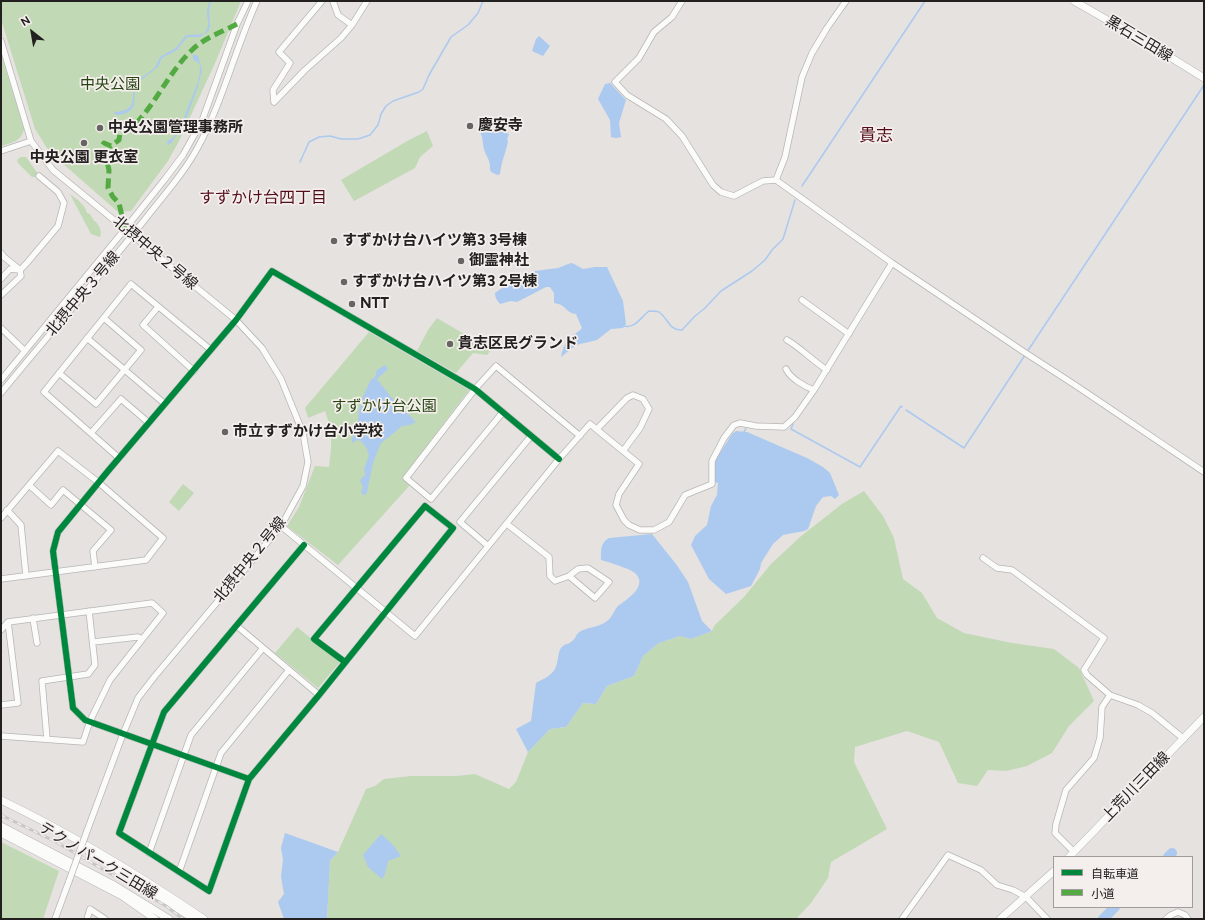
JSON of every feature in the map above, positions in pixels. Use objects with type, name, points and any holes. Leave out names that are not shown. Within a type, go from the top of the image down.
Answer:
[{"type":"main road","name":"黒石三田線","points":[[1074,1],[1149,44],[1204,78]]},
{"type":"main road","name":"上荒川三田線","points":[[1070,856],[1204,717]]},
{"type":"main road","points":[[1,800],[92,848],[148,882],[204,919]]},
{"type":"main road","name":"テクノパーク三田線","points":[[1,805],[91,853],[194,919]]},
{"type":"main road","name":"テクノパーク三田線","points":[[1,826],[112,884],[169,919]]},
{"type":"main road","points":[[1,832],[43,847]]},
{"type":"main road","points":[[1,832],[122,896],[155,919]]},
{"type":"main road","points":[[1000,919],[1053,872]]},
{"type":"street","name":"北摂中央３号線","points":[[1,380],[126,229],[183,155],[202,121],[237,24],[248,1]]},
{"type":"street","name":"北摂中央３号線","points":[[1,393],[132,235],[171,186],[198,147],[208,126],[257,1]]},
{"type":"street","points":[[322,1],[279,52],[290,63],[273,90],[274,102],[305,70],[341,38],[352,25],[367,1]]},
{"type":"street","points":[[333,1],[338,15],[352,25]]},
{"type":"street","points":[[682,1],[672,17],[654,32],[639,58],[615,82],[627,95],[666,119],[682,136],[713,185],[721,192],[734,196],[763,181],[776,180],[1026,354],[1075,385],[1204,472]]},
{"type":"street","points":[[776,180],[785,157],[793,116],[805,70],[812,53],[846,1]]},
{"type":"street","name":"北摂中央２号線","points":[[1,41],[31,141],[53,170],[236,320],[262,348],[281,379],[303,433],[308,462],[303,486],[280,526],[138,698],[123,734],[55,919]]},
{"type":"street","points":[[1,151],[31,141]]},
{"type":"street","points":[[20,270],[58,226],[64,202],[58,192],[39,176]]},
{"type":"street","points":[[1,253],[20,270],[21,276],[1,295]]},
{"type":"street","points":[[280,526],[415,636],[559,459],[590,424],[639,464],[619,494],[616,506],[624,520],[629,525],[640,530],[654,530],[669,522],[685,496],[712,484],[712,461],[724,438],[734,425],[740,423],[756,426],[784,427],[795,417],[827,370],[892,262]]},
{"type":"street","points":[[1,279],[10,269],[20,270]]},
{"type":"street","points":[[249,779],[85,720],[73,708],[53,551],[58,532],[98,482],[236,320],[272,271],[475,389],[559,459]]},
{"type":"street","points":[[119,458],[44,392],[131,284],[211,350]]},
{"type":"street","points":[[802,300],[849,334]]},
{"type":"street","points":[[158,306],[143,325],[194,371]]},
{"type":"street","points":[[59,373],[96,404],[125,370],[141,350],[104,318]]},
{"type":"street","points":[[1,328],[25,352]]},
{"type":"street","points":[[87,338],[165,404]]},
{"type":"street","points":[[787,340],[827,370]]},
{"type":"street","points":[[503,412],[431,499],[406,478],[475,389],[496,366],[580,436]]},
{"type":"street","points":[[786,369],[787,373],[807,388],[814,390]]},
{"type":"street","points":[[597,430],[627,398],[633,395],[643,399],[649,410],[640,428],[623,451]]},
{"type":"street","points":[[91,433],[121,399],[149,423]]},
{"type":"street","points":[[488,546],[460,522],[531,436]]},
{"type":"street","points":[[1,518],[58,451],[98,482],[163,538],[146,560],[1,579]]},
{"type":"street","points":[[29,485],[51,505],[63,490],[111,530],[93,551],[95,567]]},
{"type":"street","points":[[304,545],[164,712],[119,833],[209,891],[249,779],[319,695],[452,528],[425,506],[314,639],[345,662]]},
{"type":"street","points":[[7,510],[21,525],[26,576]]},
{"type":"street","points":[[507,524],[549,557],[550,576],[556,581],[569,576],[578,568],[588,568],[609,582],[595,598],[569,576]]},
{"type":"street","points":[[983,558],[997,568],[1012,570],[1104,638],[1084,670],[1087,675],[1110,695],[1138,705],[1152,713],[1184,739]]},
{"type":"street","points":[[1,630],[8,622],[152,603],[163,613],[110,680],[90,721],[83,742],[1,736]]},
{"type":"street","points":[[47,739],[42,681],[88,674],[95,665],[89,611]]},
{"type":"street","points":[[33,618],[37,643]]},
{"type":"street","points":[[1,704],[18,703],[8,622]]},
{"type":"street","points":[[236,626],[319,695]]},
{"type":"street","points":[[93,642],[138,638],[142,640]]},
{"type":"street","points":[[148,853],[191,735],[263,648]]},
{"type":"street","points":[[179,872],[221,753],[289,670]]},
{"type":"street","points":[[1074,852],[1055,833],[1056,824],[1066,790],[1094,758],[1100,738],[1102,707],[1110,695]]},
{"type":"street","points":[[902,919],[948,855],[981,870],[997,885],[1013,890],[1026,897],[1047,919]]},
{"type":"street","points":[[87,919],[90,909],[105,919]]},
{"type":"street","points":[[1166,919],[1178,912],[1185,915],[1188,919]]},
{"type":"green space","name":"中央公園","points":[[1,1],[241,1],[216,61],[179,141],[168,161],[131,211],[118,212],[47,148],[35,129],[1,19]]},
{"type":"green space","points":[[1,54],[24,129],[23,133],[18,139],[1,146]]},
{"type":"green space","points":[[427,131],[433,146],[420,157],[415,168],[354,201],[341,180]]},
{"type":"green space","points":[[21,157],[26,157],[38,174],[36,177],[32,177],[18,163],[17,160]]},
{"type":"green space","points":[[70,194],[83,205],[87,213],[90,214],[98,225],[101,230],[100,237],[91,234]]},
{"type":"green space","name":"貴志区民グランド","points":[[437,318],[491,350],[487,355],[473,353],[456,373],[417,351],[428,330]]},
{"type":"green space","name":"すずかけ台公園","points":[[369,332],[469,390],[402,478],[410,485],[338,565],[287,526],[299,507],[315,466],[329,467],[331,439],[325,411],[308,418],[305,408]]},
{"type":"green space","points":[[183,484],[194,493],[179,511],[169,502]]},
{"type":"green space","points":[[864,491],[883,516],[894,538],[903,579],[922,593],[937,618],[964,633],[1012,643],[1054,649],[1079,668],[1094,701],[1069,726],[1052,753],[1027,766],[1006,771],[988,770],[977,786],[958,783],[939,742],[907,731],[855,747],[854,762],[887,829],[831,862],[828,878],[811,903],[796,919],[327,919],[330,861],[338,852],[366,789],[375,786],[384,779],[411,776],[456,776],[475,774],[509,789],[516,782],[528,752],[550,729],[566,727],[583,703],[596,704],[607,686],[634,676],[643,656],[659,643],[680,636],[691,639],[712,631],[714,626],[744,597],[771,564],[800,537],[842,504]]},
{"type":"green space","points":[[297,627],[340,662],[318,688],[275,653]]},
{"type":"green space","points":[[1,842],[59,871],[43,919],[1,919]]},
{"type":"water","points":[[209,1],[211,1],[209,11],[210,27],[208,32],[200,37],[187,37],[177,50],[162,58],[158,67],[137,83],[132,108],[124,114],[116,115],[114,112],[126,110],[132,104],[134,83],[155,68],[160,57],[176,48],[185,36],[204,34],[208,26],[207,11]]},
{"type":"water","points":[[539,36],[550,46],[543,56],[532,51],[536,39]]},
{"type":"water","points":[[193,54],[198,56],[202,70],[198,87],[182,129],[168,145],[167,141],[173,138],[179,130],[198,82],[200,66],[198,62],[193,59]]},
{"type":"water","points":[[610,83],[626,100],[619,123],[621,137],[616,138],[611,137],[610,120],[598,99],[605,84]]},
{"type":"water","points":[[481,124],[509,134],[500,174],[498,175],[490,170],[490,164],[479,130]]},
{"type":"water","points":[[571,263],[583,269],[607,267],[623,301],[626,324],[623,328],[611,329],[597,340],[576,345],[561,357],[566,342],[582,328],[576,314],[569,312],[561,305],[554,303],[554,293],[550,287],[546,287],[517,302],[511,301],[500,304],[495,293],[502,288],[502,285],[510,277],[525,278],[535,271],[558,268]]},
{"type":"water","points":[[385,365],[388,369],[377,379],[391,397],[416,422],[410,425],[402,426],[382,442],[373,463],[367,492],[363,495],[361,492],[363,487],[360,480],[365,475],[364,469],[369,455],[367,452],[368,450],[361,441],[356,440],[353,443],[351,440],[357,430],[359,411],[370,381],[375,377],[377,370]]},
{"type":"water","points":[[736,431],[747,432],[807,458],[823,467],[830,473],[839,495],[835,499],[831,496],[823,497],[816,506],[808,529],[783,535],[773,544],[761,563],[760,569],[751,586],[726,594],[709,579],[691,545],[695,536],[707,525],[711,506],[717,495],[718,483],[713,481],[714,462],[732,434]]},
{"type":"water","points":[[652,534],[688,582],[702,621],[712,631],[691,639],[680,636],[659,643],[643,656],[634,676],[607,686],[596,704],[583,703],[566,727],[550,729],[528,752],[516,729],[531,721],[536,683],[551,674],[556,666],[560,650],[563,646],[573,641],[579,632],[601,625],[609,620],[618,606],[631,596],[638,588],[639,578],[633,571],[601,560],[601,550],[604,542],[609,538]]},
{"type":"water","points":[[285,833],[338,852],[330,861],[327,919],[284,919],[278,902],[284,894],[281,877],[283,859],[281,848]]},
{"type":"water","points":[[381,834],[393,845],[401,856],[388,861],[385,874],[382,879],[368,867],[363,855]]},
{"type":"waterway","points":[[300,162],[309,142],[319,137],[330,136],[341,139],[358,139],[370,135],[378,125],[381,114],[386,106],[393,101],[419,92],[423,89],[429,75],[451,37],[468,25],[478,13],[483,1]]},
{"type":"waterway","points":[[802,186],[925,1]]},
{"type":"waterway","points":[[1027,352],[1204,85]]},
{"type":"waterway","points":[[624,326],[631,326],[638,322],[649,311],[654,311],[659,312],[671,326],[678,330],[682,330],[721,291],[752,271],[765,260],[783,239],[795,200]]},
{"type":"waterway","points":[[906,410],[964,448],[1025,355]]},
{"type":"waterway","points":[[793,424],[791,429],[860,467],[901,406],[902,407]]},
{"type":"waterway","points":[[744,432],[746,428]]},
{"type":"waterway","points":[[1169,856],[1172,853]]},
{"type":"waterway","points":[[1103,919],[1114,908]]},
{"type":"railway","points":[[1,815],[56,842],[166,906],[183,919]]},
{"type":"marked path","points":[[125,229],[119,203],[113,197],[108,188],[109,170],[102,146],[104,143],[111,146],[119,140],[120,133],[140,119],[171,75],[192,50],[208,39],[237,24]]},
{"type":"cycle path","points":[[249,779],[85,720],[73,708],[53,551],[58,532],[236,320],[272,271],[475,389],[559,459]]},
{"type":"cycle path","points":[[304,545],[164,712],[119,833],[209,891],[249,779],[319,695],[453,528],[425,506],[314,639],[345,662]]},
{"type":"place","name":"慶安寺","points":[[470,126]]},
{"type":"place","name":"中央公園管理事務所","points":[[100,128]]},
{"type":"place","name":"中央公園 更衣室","points":[[84,143]]},
{"type":"place","name":"すずかけ台ハイツ第3 3号棟","points":[[334,241]]},
{"type":"place","name":"御霊神社","points":[[461,261]]},
{"type":"place","name":"すずかけ台ハイツ第3 2号棟","points":[[344,282]]},
{"type":"place","name":"NTT","points":[[352,304]]},
{"type":"place","name":"貴志区民グランド","points":[[450,344]]},
{"type":"place","name":"市立すずかけ台小学校","points":[[225,432]]},
{"type":"district","name":"貴志","points":[[876,136]]},
{"type":"district","name":"すずかけ台四丁目","points":[[263,198]]}]
